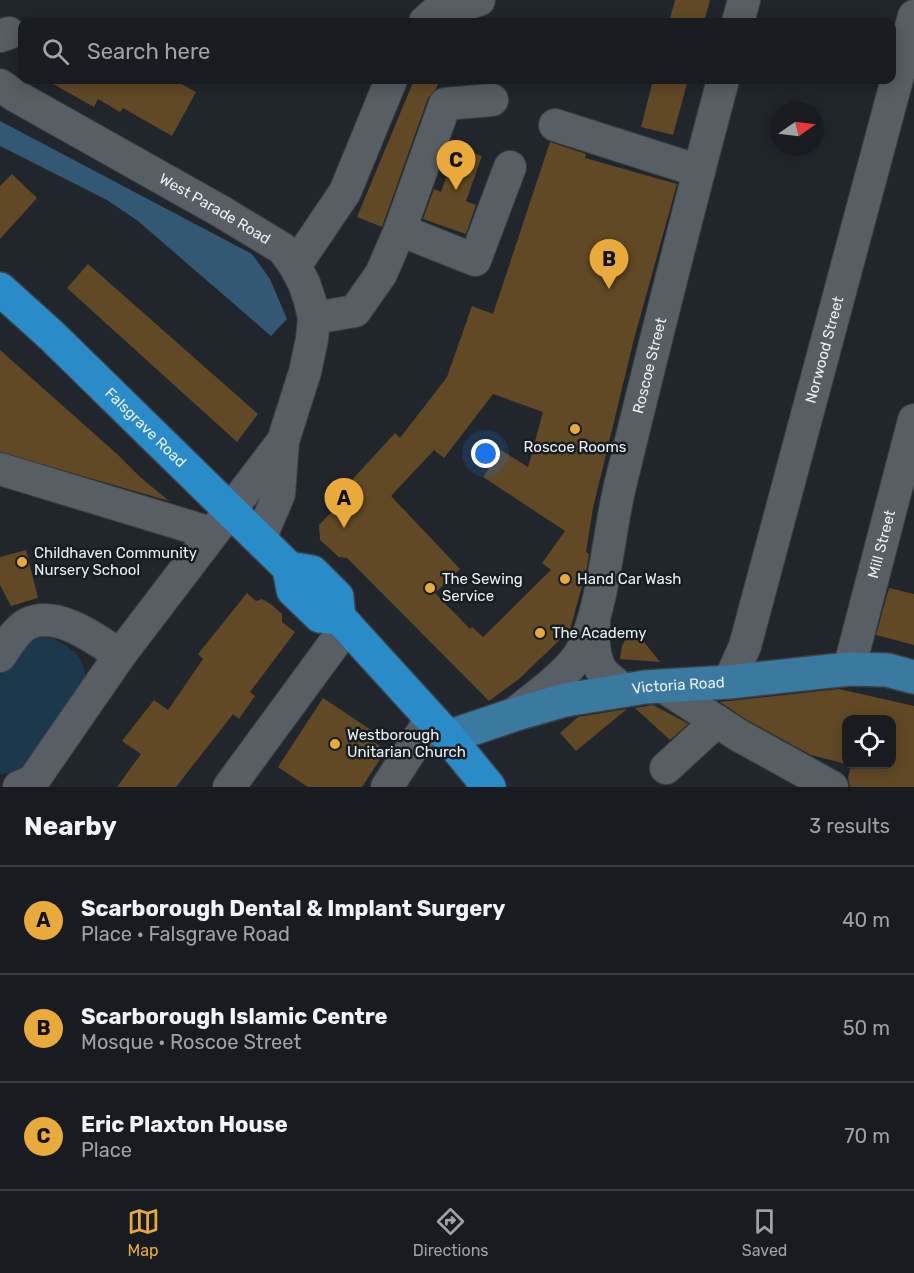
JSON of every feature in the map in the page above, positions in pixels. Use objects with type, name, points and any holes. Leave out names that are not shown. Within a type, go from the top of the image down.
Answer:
[{"type":"highway","name":"Falsgrave Road","points":[[0,289],[52,336],[220,522],[260,539],[289,568],[312,572],[337,597],[343,622],[440,728],[483,780]]},
{"type":"main road","name":"Victoria Road","points":[[440,728],[513,715],[565,700],[624,691],[849,669],[887,670],[914,677]]},
{"type":"street","points":[[430,18],[435,14],[479,0]]},
{"type":"street","points":[[739,18],[744,0]]},
{"type":"street","name":"Norwood Street","points":[[729,682],[745,646],[901,116],[914,16]]},
{"type":"street","points":[[295,266],[345,192],[390,84]]},
{"type":"street","name":"Roscoe Street","points":[[513,715],[559,677],[581,651],[595,615],[616,502],[671,277],[722,84]]},
{"type":"street","name":"West Parade Road","points":[[0,85],[283,249],[295,266],[304,283],[314,318],[312,339],[305,372],[283,441],[279,494],[260,539]]},
{"type":"street","points":[[314,318],[355,311],[381,274],[400,230],[446,104],[492,100]]},
{"type":"street","points":[[555,125],[699,171]]},
{"type":"street","points":[[400,230],[476,260],[510,167]]},
{"type":"street","name":"Mill Street","points":[[849,669],[914,420]]},
{"type":"street","name":"West Parade Road","points":[[19,787],[33,781],[120,655],[283,441]]},
{"type":"street","points":[[0,470],[220,522]]},
{"type":"street","points":[[595,615],[593,636],[602,671],[624,691]]},
{"type":"street","points":[[0,656],[27,624],[48,621],[81,630],[120,655]]},
{"type":"street","points":[[229,787],[343,622]]},
{"type":"street","points":[[664,687],[717,721],[832,787]]},
{"type":"street","points":[[666,768],[717,721]]},
{"type":"street","points":[[387,787],[440,728]]},
{"type":"shaded area","points":[[0,121],[252,254],[270,279],[287,319],[271,336],[138,221],[107,200],[0,146]]},
{"type":"shaded area","points":[[48,636],[76,653],[83,665],[86,683],[27,764],[10,773],[0,774],[0,675],[32,639]]},
{"type":"building","points":[[675,0],[710,0],[705,18],[670,18]]},
{"type":"building","points":[[53,84],[181,84],[196,92],[172,136],[123,108],[120,112],[98,99],[94,107]]},
{"type":"building","points":[[412,84],[438,84],[428,98],[382,227],[357,217]]},
{"type":"building","points":[[652,84],[687,84],[673,135],[641,127]]},
{"type":"building","points":[[550,142],[586,154],[585,158],[677,184],[634,339],[593,508],[586,552],[589,554],[587,567],[570,630],[519,679],[489,701],[347,558],[339,557],[320,540],[319,525],[357,485],[352,480],[395,433],[400,438],[447,377],[472,306],[493,314]],"holes":[[[493,394],[543,412],[528,467],[501,450],[483,477],[565,531],[542,563],[551,570],[483,637],[472,627],[470,629],[435,593],[460,569],[391,496],[434,450],[444,458]]]},
{"type":"building","points":[[457,147],[482,156],[466,201],[476,205],[466,234],[423,219],[434,189],[441,192]]},
{"type":"building","points":[[12,174],[37,198],[0,239],[0,186]]},
{"type":"building","points":[[88,264],[258,414],[237,442],[67,288]]},
{"type":"building","points":[[0,350],[140,477],[169,501],[0,452]]},
{"type":"building","points":[[26,550],[38,598],[11,606],[0,585],[0,557]]},
{"type":"building","points":[[889,588],[914,594],[914,645],[876,635]]},
{"type":"building","points":[[247,593],[256,601],[262,599],[272,605],[282,614],[282,622],[295,632],[250,692],[255,696],[239,719],[233,714],[176,787],[117,787],[141,754],[122,741],[154,700],[168,710],[203,659],[198,654]]},
{"type":"building","points":[[632,627],[660,662],[620,659],[622,646]]},
{"type":"building","points":[[839,689],[914,706],[914,787],[850,787],[848,778],[850,769],[896,769],[896,715],[842,715],[842,763],[811,755],[747,720],[720,702]]},
{"type":"building","name":"Westborough Unitarian Church","points":[[323,698],[371,730],[366,737],[386,750],[362,787],[308,787],[278,767]]},
{"type":"building","points":[[653,705],[688,724],[670,740],[635,708]]},
{"type":"building","points":[[627,709],[576,751],[560,733],[578,717]]},
{"type":"place","name":"Eric Plaxton House","points":[[456,190]]},
{"type":"place","name":"Scarborough Islamic Centre","points":[[609,289]]},
{"type":"place","name":"Roscoe Rooms","points":[[575,429]]},
{"type":"place","name":"Scarborough Dental & Implant Surgery","points":[[344,528]]},
{"type":"place","name":"Childhaven Community Nursery School","points":[[22,562]]},
{"type":"place","name":"Hand Car Wash","points":[[565,579]]},
{"type":"place","name":"The Sewing Service","points":[[430,588]]},
{"type":"place","name":"The Academy","points":[[540,633]]},
{"type":"place","name":"Westborough Unitarian Church","points":[[335,744]]}]
